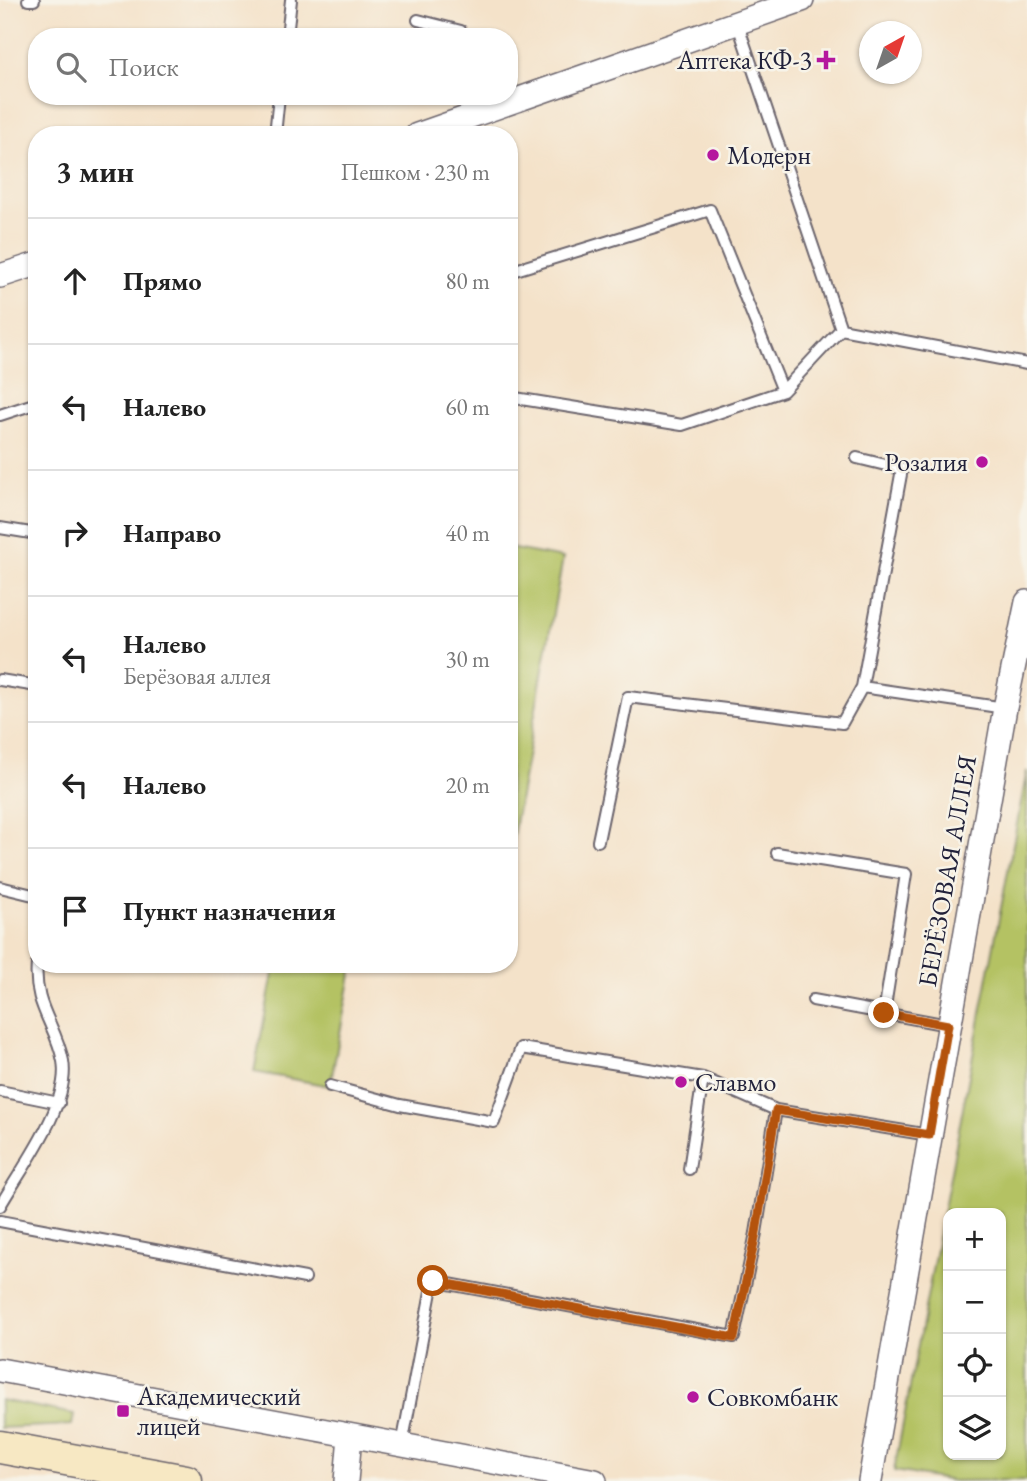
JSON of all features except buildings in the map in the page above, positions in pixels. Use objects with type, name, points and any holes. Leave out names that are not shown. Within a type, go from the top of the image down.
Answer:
[{"type":"street","points":[[518,95],[802,0]]},
{"type":"street","points":[[439,126],[489,105]]},
{"type":"street","points":[[0,276],[28,267]]},
{"type":"street","name":"БЕРЁЗОВАЯ АЛЛЕЯ","points":[[870,1481],[948,1025],[1005,708],[1027,602]]},
{"type":"street","points":[[0,1370],[595,1481]]},
{"type":"street","points":[[346,1481],[351,1436]]},
{"type":"street","points":[[0,1447],[187,1481]]},
{"type":"lane","points":[[27,0],[34,0]]},
{"type":"lane","points":[[288,28],[291,0]]},
{"type":"lane","points":[[418,20],[452,28]]},
{"type":"lane","points":[[737,22],[841,329]]},
{"type":"lane","points":[[276,126],[278,105]]},
{"type":"lane","points":[[518,269],[710,211],[783,391]]},
{"type":"lane","points":[[841,329],[1027,364]]},
{"type":"lane","points":[[518,398],[682,425],[783,391],[841,329]]},
{"type":"lane","points":[[0,415],[28,406]]},
{"type":"lane","points":[[598,841],[628,697],[842,723],[862,687],[902,469],[857,458]]},
{"type":"lane","points":[[0,527],[28,532]]},
{"type":"lane","points":[[0,680],[28,685]]},
{"type":"lane","points":[[862,687],[1005,708]]},
{"type":"lane","points":[[777,853],[906,874],[884,1013]]},
{"type":"lane","points":[[0,887],[28,894]]},
{"type":"lane","points":[[0,1206],[59,1103],[64,1062],[35,986],[36,973]]},
{"type":"lane","points":[[813,1000],[948,1025]]},
{"type":"lane","points":[[330,1086],[400,1105],[494,1122],[522,1048],[703,1078],[776,1110],[929,1135]]},
{"type":"lane","points":[[689,1169],[703,1078]]},
{"type":"lane","points":[[0,1091],[59,1103]]},
{"type":"lane","points":[[402,1445],[433,1281],[734,1338],[756,1233],[776,1110]]},
{"type":"lane","points":[[0,1221],[305,1278]]},
{"type":"green space","points":[[518,550],[563,558],[518,807]]},
{"type":"green space","points":[[1027,771],[1027,1480],[953,1481],[894,1471],[943,1213],[943,1460],[1006,1460],[1006,1208],[944,1208]]},
{"type":"green space","points":[[273,973],[351,973],[330,1086],[254,1072]]},
{"type":"green space","points":[[0,1400],[74,1414],[72,1425],[0,1428]]},
{"type":"place","name":"Аптека КФ-3","points":[[826,60]]},
{"type":"place","name":"Модерн","points":[[713,155]]},
{"type":"place","name":"Розалия","points":[[982,462]]},
{"type":"place","name":"Славмо","points":[[681,1082]]},
{"type":"place","name":"Совкомбанк","points":[[693,1397]]},
{"type":"place","name":"Академический лицей","points":[[123,1411]]},
{"type":"route","points":[[433,1281],[734,1338],[756,1233],[776,1110],[929,1135],[948,1025],[884,1013]]}]
